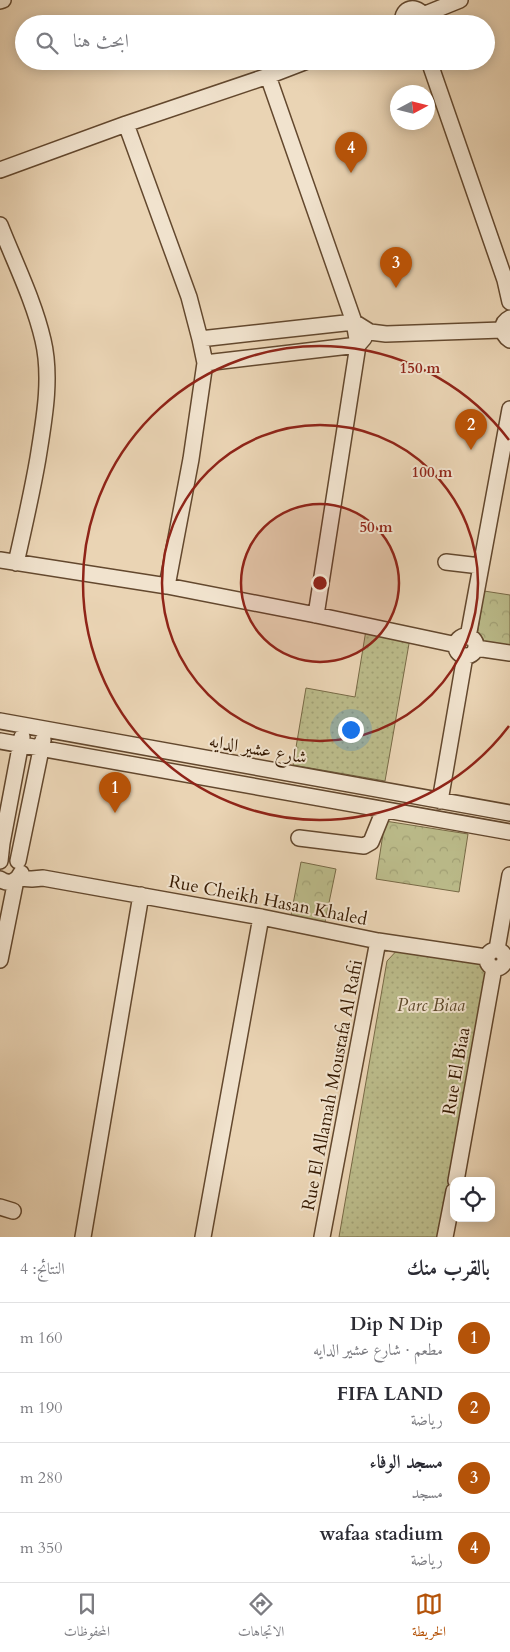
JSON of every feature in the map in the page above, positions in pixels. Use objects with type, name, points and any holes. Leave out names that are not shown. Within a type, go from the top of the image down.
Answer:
[{"type":"street","points":[[403,15],[404,13],[416,12],[460,0]]},
{"type":"street","points":[[0,170],[284,70]]},
{"type":"street","points":[[431,70],[506,280],[510,302]]},
{"type":"street","points":[[268,76],[354,322],[358,345],[316,615]]},
{"type":"street","points":[[126,124],[189,297],[205,363],[191,459],[167,586]]},
{"type":"street","points":[[0,225],[36,317],[43,341],[47,372],[43,426],[30,504],[16,563]]},
{"type":"street","points":[[200,339],[354,322],[370,332],[386,334],[507,329]]},
{"type":"street","points":[[205,363],[358,345],[370,332]]},
{"type":"street","points":[[440,801],[480,566],[510,409]]},
{"type":"street","points":[[0,560],[167,586],[466,646],[510,653]]},
{"type":"street","points":[[446,562],[480,566]]},
{"type":"street","name":"شارع عشير الدايه","points":[[0,721],[510,814]]},
{"type":"street","points":[[0,861],[25,726]]},
{"type":"street","points":[[0,960],[46,729]]},
{"type":"street","points":[[0,741],[510,832]]},
{"type":"street","points":[[299,838],[364,846],[371,842],[384,810]]},
{"type":"street","points":[[0,861],[7,858],[18,871]]},
{"type":"street","points":[[0,879],[8,882],[18,871]]},
{"type":"street","name":"Rue Cheikh Hasan Khaled","points":[[18,871],[32,879],[43,878],[378,940],[498,959]]},
{"type":"street","name":"Rue El Biaa","points":[[457,1177],[498,959],[510,875]]},
{"type":"street","points":[[83,1237],[141,895]]},
{"type":"street","points":[[203,1237],[261,917]]},
{"type":"street","name":"Rue El Allamah Moustafa Al Rafii","points":[[322,1237],[378,940]]},
{"type":"street","points":[[445,1237],[450,1211]]},
{"type":"green space","points":[[484,591],[510,595],[510,661],[474,656]]},
{"type":"green space","points":[[366,630],[410,638],[385,781],[293,765],[306,688],[355,697]]},
{"type":"green space","points":[[385,821],[468,834],[459,892],[376,879]]},
{"type":"green space","points":[[301,862],[336,869],[325,922],[291,915]]},
{"type":"green space","name":"Parc Biaa","points":[[402,945],[476,954],[489,972],[440,1237],[339,1237],[387,961]]},
{"type":"place","name":"wafaa stadium","points":[[351,173]]},
{"type":"place","name":"مسجد الوفاء","points":[[396,288]]},
{"type":"place","name":"FIFA LAND","points":[[471,450]]},
{"type":"place","name":"Dip N Dip","points":[[115,813]]}]
